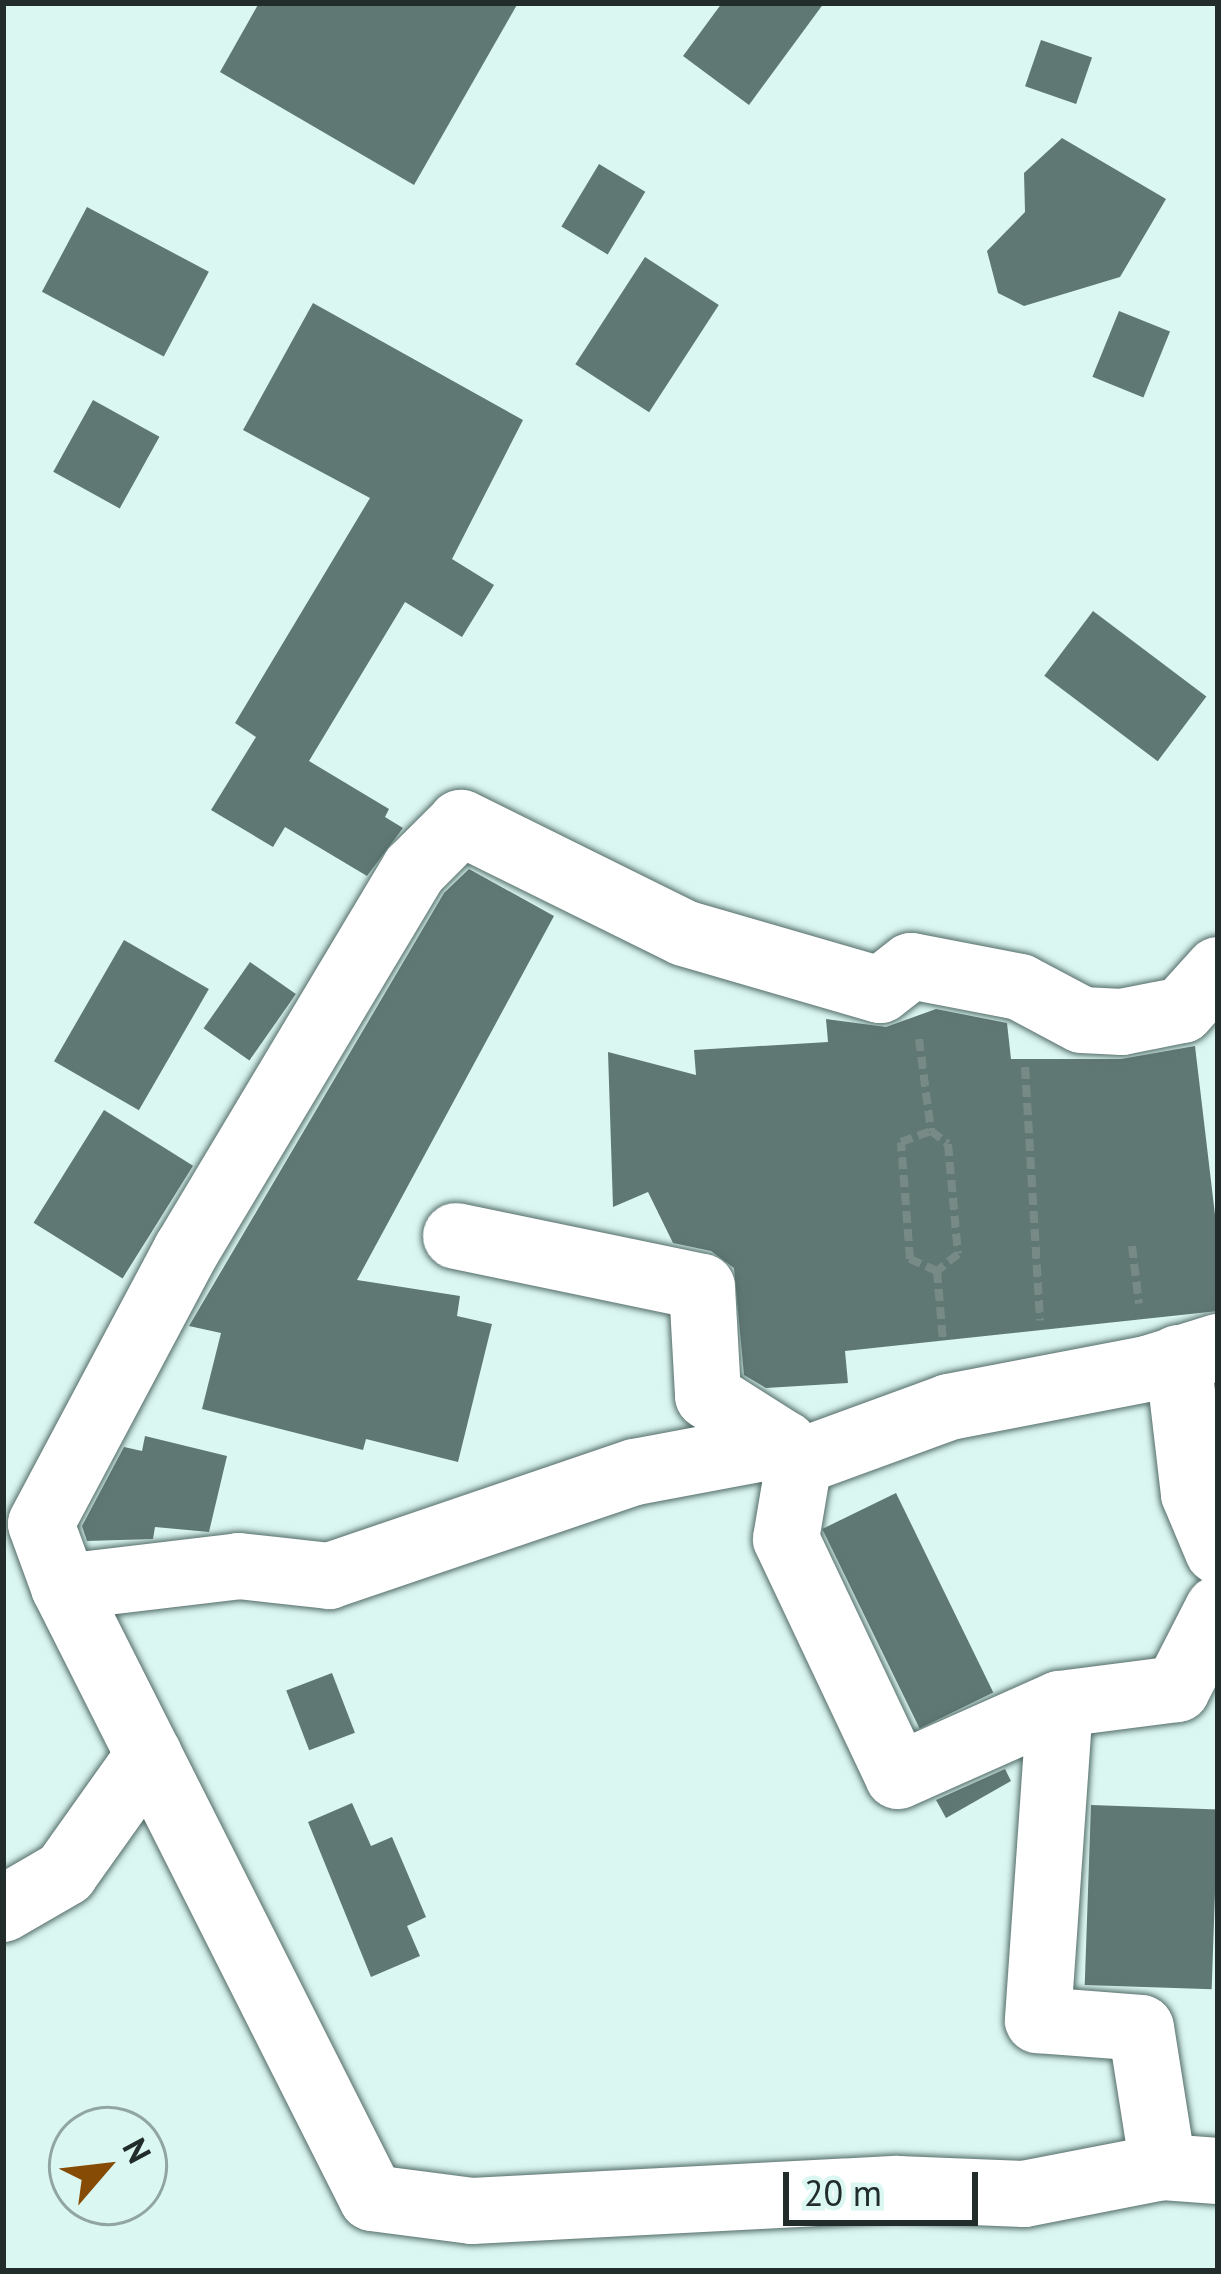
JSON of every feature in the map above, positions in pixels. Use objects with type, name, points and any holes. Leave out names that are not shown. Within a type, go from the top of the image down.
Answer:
[{"type":"street","points":[[1060,1704],[1038,2020],[1141,2028],[1190,2169],[1024,2194],[897,2188],[472,2211],[372,2198],[22,1507],[187,1249],[414,870],[461,823],[683,933],[880,990],[910,966],[1020,987],[1082,1020],[1122,1022],[1182,1010],[1218,970]]},
{"type":"street","points":[[456,1236],[595,1271],[702,1287],[709,1396],[791,1453]]},
{"type":"street","points":[[64,1587],[239,1566],[329,1576],[634,1472],[791,1453],[949,1407],[1198,1352],[1193,1494],[1218,1551]]},
{"type":"street","points":[[791,1453],[786,1539],[898,1776],[1060,1704],[1177,1689],[1218,1609]]},
{"type":"street","points":[[3,1909],[65,1873],[149,1755]]},
{"type":"path","points":[[910,966],[931,1131],[948,1144],[958,1254],[937,1271],[910,1259],[901,1142],[931,1131]]},
{"type":"path","points":[[1020,987],[1044,1384]]},
{"type":"building","points":[[259,3],[518,3],[414,185],[220,72]]},
{"type":"building","points":[[722,3],[824,3],[749,105],[683,56]]},
{"type":"building","points":[[1041,40],[1092,58],[1076,104],[1025,86]]},
{"type":"building","points":[[1062,138],[1166,199],[1120,277],[1024,306],[998,293],[987,251],[1025,212],[1024,173]]},
{"type":"building","points":[[599,164],[645,192],[608,254],[561,227]]},
{"type":"building","points":[[87,207],[209,272],[164,357],[42,292]]},
{"type":"building","points":[[645,257],[719,305],[649,412],[575,364]]},
{"type":"building","points":[[313,303],[523,420],[452,559],[494,585],[462,637],[405,602],[309,761],[389,809],[385,817],[403,828],[367,876],[285,827],[273,847],[211,810],[256,737],[235,723],[370,498],[243,430]]},
{"type":"building","points":[[1119,311],[1170,332],[1143,397],[1092,377]]},
{"type":"building","points":[[93,400],[159,437],[120,509],[53,472]]},
{"type":"building","points":[[1093,611],[1206,696],[1158,761],[1044,676]]},
{"type":"building","points":[[469,869],[554,916],[357,1280],[460,1296],[457,1316],[492,1324],[458,1462],[366,1439],[363,1450],[202,1409],[221,1333],[189,1326],[444,893]]},
{"type":"building","points":[[124,940],[209,989],[139,1110],[54,1061]]},
{"type":"building","points":[[250,962],[296,994],[249,1060],[204,1028]]},
{"type":"building","points":[[936,1009],[1007,1023],[1011,1059],[1121,1059],[1195,1046],[1218,1240],[1218,1311],[845,1351],[848,1383],[766,1388],[744,1375],[734,1268],[711,1251],[673,1243],[648,1192],[613,1207],[608,1052],[696,1075],[694,1050],[828,1042],[826,1019],[886,1027]]},
{"type":"building","points":[[104,1110],[193,1166],[123,1278],[34,1223]]},
{"type":"building","points":[[145,1436],[227,1456],[209,1532],[155,1527],[153,1539],[87,1541],[82,1526],[124,1447],[142,1451]]},
{"type":"building","points":[[896,1493],[993,1693],[920,1728],[822,1529]]},
{"type":"building","points":[[332,1673],[355,1733],[309,1750],[286,1691]]},
{"type":"building","points":[[1005,1769],[1011,1781],[946,1818],[936,1800]]},
{"type":"building","points":[[352,1803],[371,1846],[392,1837],[426,1917],[407,1926],[420,1956],[371,1977],[308,1822]]},
{"type":"building","points":[[1091,1805],[1218,1809],[1212,1989],[1085,1985]]}]
